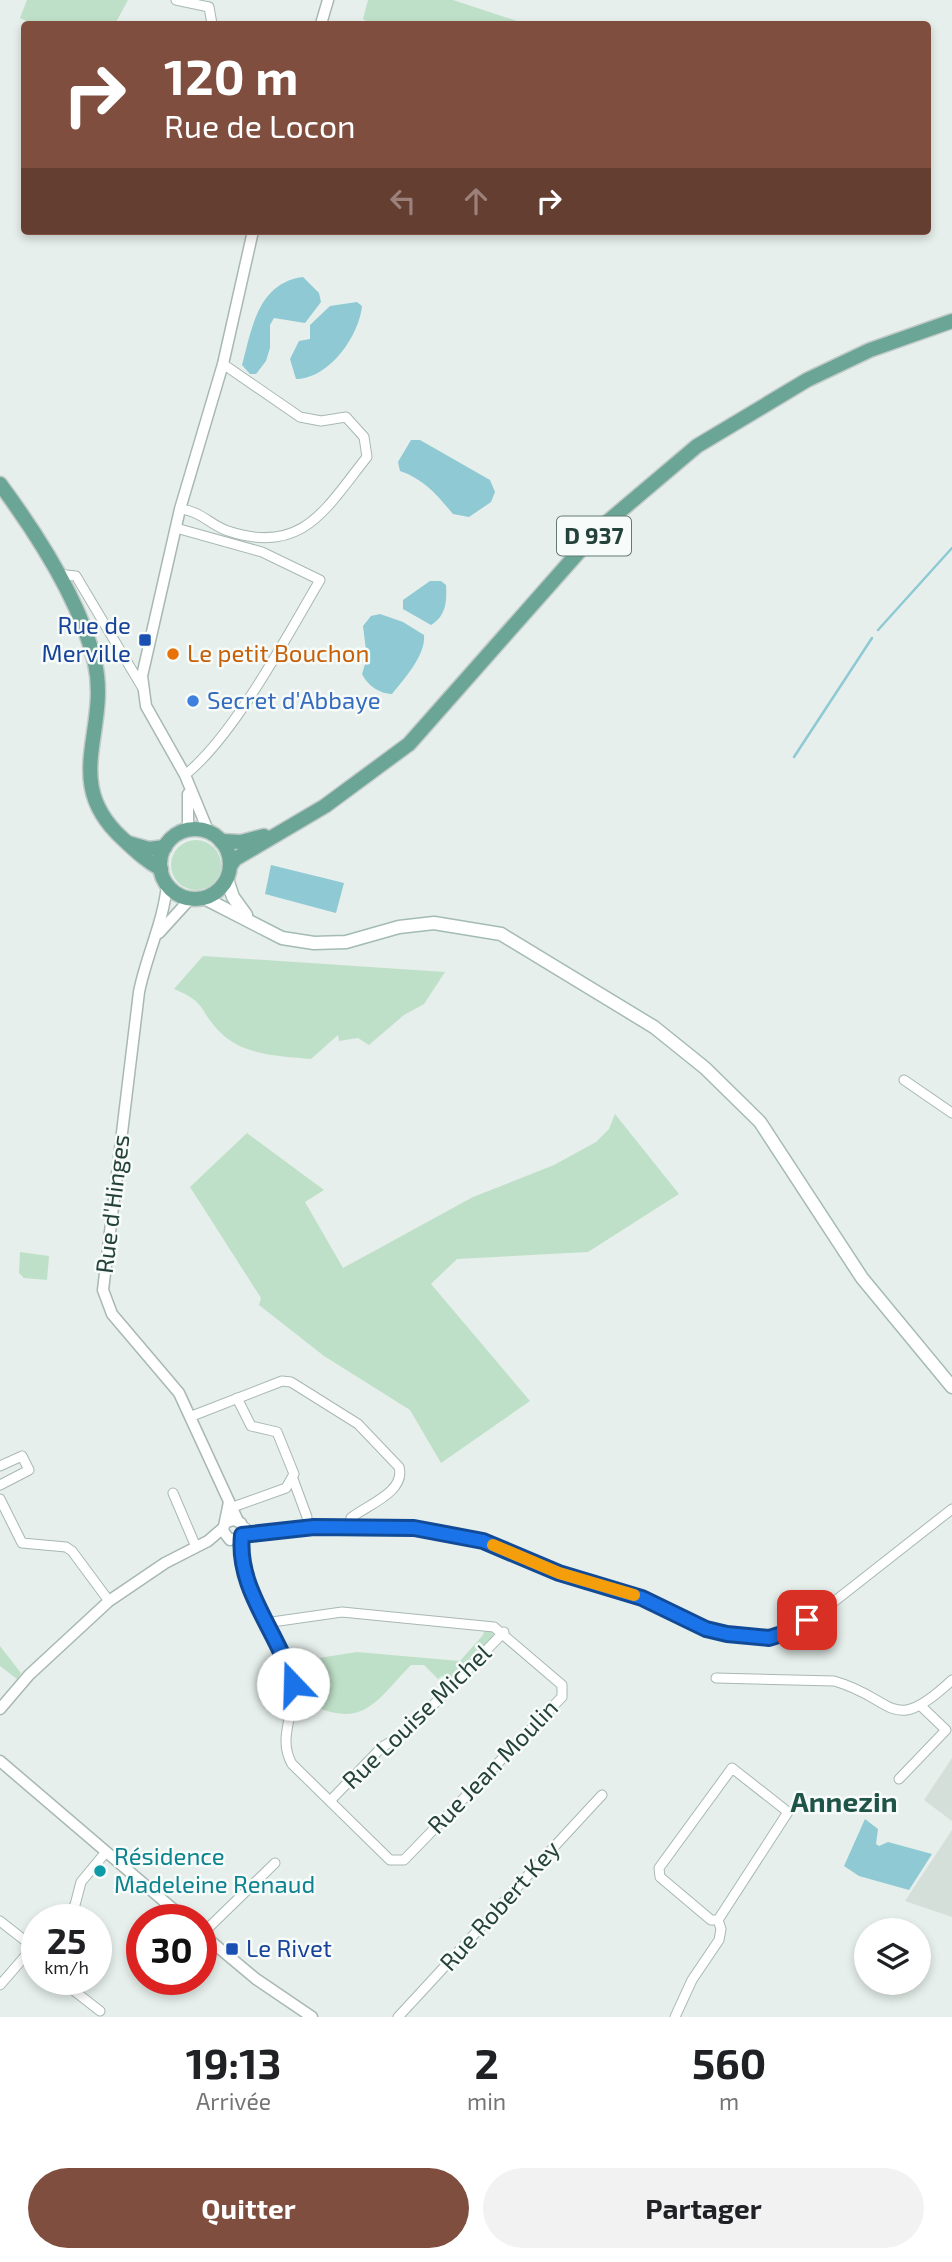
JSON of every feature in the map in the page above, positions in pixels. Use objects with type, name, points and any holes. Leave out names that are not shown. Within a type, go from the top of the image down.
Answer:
[{"type":"main road","name":"D 937","points":[[228,872],[235,859],[292,827],[409,744],[599,530],[697,446],[807,380],[870,350],[952,321]]},
{"type":"main road","points":[[0,484],[57,574],[86,635],[95,665],[95,737],[89,762],[91,791],[106,824],[139,856],[161,869]]},
{"type":"main road","name":"D 937","points":[[215,837],[241,842],[292,827]]},
{"type":"main road","points":[[127,842],[149,849],[165,847],[179,834],[188,831],[215,837],[229,857],[228,872],[237,904],[262,929]]},
{"type":"main road","points":[[165,847],[161,869],[167,884],[181,896],[197,898],[282,938],[314,943],[346,942],[399,927],[434,923],[501,934],[654,1027],[736,1097],[778,1145],[855,1268],[952,1387]]},
{"type":"main road","points":[[197,898],[221,887],[228,872]]},
{"type":"street","points":[[176,0],[209,7],[211,21]]},
{"type":"street","points":[[322,21],[328,0]]},
{"type":"street","points":[[142,687],[180,509],[223,364],[252,235]]},
{"type":"street","points":[[180,509],[198,512],[222,529],[258,540],[289,536],[331,503],[367,457],[364,438],[346,417],[321,421],[300,417],[223,364]]},
{"type":"street","points":[[176,528],[261,552],[320,580],[251,692],[186,780],[188,831]]},
{"type":"street","points":[[57,574],[76,576],[142,687],[150,715],[215,837]]},
{"type":"street","name":"Rue d'Hinges","points":[[167,884],[164,904],[146,957],[137,1005],[103,1290],[112,1314],[180,1393],[232,1503]]},
{"type":"street","name":"Rue d'Hinges","points":[[146,957],[163,927],[197,898]]},
{"type":"street","points":[[904,1080],[952,1113]]},
{"type":"street","points":[[192,1416],[282,1381],[291,1382],[358,1424],[398,1467],[401,1474],[397,1484],[351,1518],[349,1527]]},
{"type":"street","points":[[237,1398],[251,1426],[277,1432],[307,1517]]},
{"type":"street","points":[[0,1466],[22,1456],[29,1470],[0,1485]]},
{"type":"street","points":[[234,1531],[232,1503],[285,1488],[293,1479]]},
{"type":"street","points":[[173,1493],[197,1547]]},
{"type":"street","points":[[0,1499],[22,1543],[66,1547],[72,1551],[109,1601]]},
{"type":"street","points":[[0,1709],[29,1675],[109,1601],[165,1563],[234,1531],[414,1528],[483,1541],[559,1573],[642,1598],[706,1629],[769,1638],[788,1632],[826,1608],[952,1508]]},
{"type":"street","name":"Rue Jean Moulin","points":[[234,1531],[243,1552],[251,1595],[265,1623],[288,1665],[293,1684],[286,1752],[292,1764],[390,1860],[404,1860],[562,1697],[562,1685],[504,1632],[473,1623],[342,1612],[265,1623]]},
{"type":"street","name":"Rue Louise Michel","points":[[330,1801],[382,1747],[406,1733],[504,1632]]},
{"type":"street","points":[[716,1678],[834,1682],[848,1685],[890,1708],[908,1711],[922,1707],[952,1680]]},
{"type":"street","points":[[899,1779],[946,1730],[922,1707]]},
{"type":"street","points":[[0,1761],[167,1904]]},
{"type":"street","points":[[732,1768],[788,1812],[718,1920],[711,1920],[660,1877],[659,1868],[732,1768]]},
{"type":"street","name":"Rue Robert Key","points":[[398,2017],[493,1915],[507,1895],[601,1796]]},
{"type":"street","points":[[75,1904],[81,1882],[106,1852]]},
{"type":"street","points":[[217,1919],[275,1863]]},
{"type":"street","points":[[674,2017],[692,1980],[719,1940],[722,1929],[718,1920]]},
{"type":"street","points":[[0,1921],[21,1942]]},
{"type":"street","points":[[217,1946],[256,1979],[312,2017]]},
{"type":"street","points":[[0,1985],[21,1961]]},
{"type":"street","points":[[80,1995],[100,2011]]},
{"type":"shaded area","points":[[952,1758],[952,1821],[924,1800]]},
{"type":"shaded area","points":[[952,1830],[952,1917],[905,1901]]},
{"type":"green space","points":[[27,0],[128,0],[117,21],[26,21],[20,18]]},
{"type":"green space","points":[[368,0],[453,0],[517,21],[366,21],[363,19]]},
{"type":"green space","points":[[196,840],[214,847],[221,865],[214,883],[196,890],[178,883],[171,865],[178,847]]},
{"type":"green space","points":[[203,956],[445,972],[424,1004],[404,1015],[369,1045],[358,1038],[339,1041],[338,1035],[311,1059],[263,1053],[240,1046],[220,1032],[198,1003],[174,989]]},
{"type":"green space","points":[[615,1114],[679,1194],[588,1252],[457,1259],[431,1284],[530,1401],[441,1463],[410,1410],[324,1356],[259,1305],[261,1298],[190,1187],[247,1133],[324,1190],[305,1202],[343,1268],[473,1197],[554,1165],[596,1142],[609,1129]]},
{"type":"green space","points":[[20,1252],[49,1256],[47,1280],[24,1278],[19,1273]]},
{"type":"green space","points":[[485,1629],[491,1630],[494,1636],[485,1646],[479,1647],[446,1687],[442,1682],[446,1679],[442,1676],[438,1679],[424,1665],[411,1665],[377,1701],[355,1713],[341,1714],[306,1702],[302,1667],[297,1669],[293,1662],[357,1652],[460,1661],[483,1635]]},
{"type":"green space","points":[[0,1646],[21,1673],[17,1679],[0,1666]]},
{"type":"water","points":[[303,277],[319,293],[321,302],[305,323],[274,318],[270,325],[270,348],[266,361],[256,374],[250,374],[242,365],[259,309],[276,288]]},
{"type":"water","points":[[357,302],[362,306],[360,318],[340,354],[320,372],[296,379],[290,359],[299,341],[310,339],[310,325],[330,306]]},
{"type":"water","points":[[411,440],[420,440],[490,480],[495,492],[491,502],[469,517],[453,514],[423,483],[400,471],[398,462]]},
{"type":"water","points":[[430,581],[441,581],[446,585],[443,613],[431,625],[403,609],[403,600]]},
{"type":"water","points":[[380,614],[403,622],[424,635],[418,659],[392,694],[374,688],[362,674],[367,658],[363,626],[371,616]]},
{"type":"water","points":[[271,865],[344,883],[336,913],[265,894]]},
{"type":"water","points":[[865,1819],[878,1829],[876,1844],[879,1846],[888,1842],[932,1854],[909,1890],[859,1876],[844,1866]]},
{"type":"waterway","points":[[878,630],[952,548]]},
{"type":"waterway","points":[[794,757],[872,638]]},
{"type":"slow traffic","points":[[493,1545],[559,1573],[634,1595]]},
{"type":"place","name":"Rue de Merville","points":[[145,640]]},
{"type":"place","name":"Le petit Bouchon","points":[[173,654]]},
{"type":"place","name":"Secret d'Abbaye","points":[[193,701]]},
{"type":"place","name":"Résidence Madeleine Renaud","points":[[100,1871]]},
{"type":"place","name":"Le Rivet","points":[[232,1949]]},
{"type":"district","name":"Annezin","points":[[844,1802]]},
{"type":"route","points":[[293,1684],[288,1665],[251,1595],[242,1535],[314,1527],[414,1528],[483,1541],[559,1573],[642,1598],[706,1629],[727,1634],[769,1638],[788,1632],[807,1620]]}]
